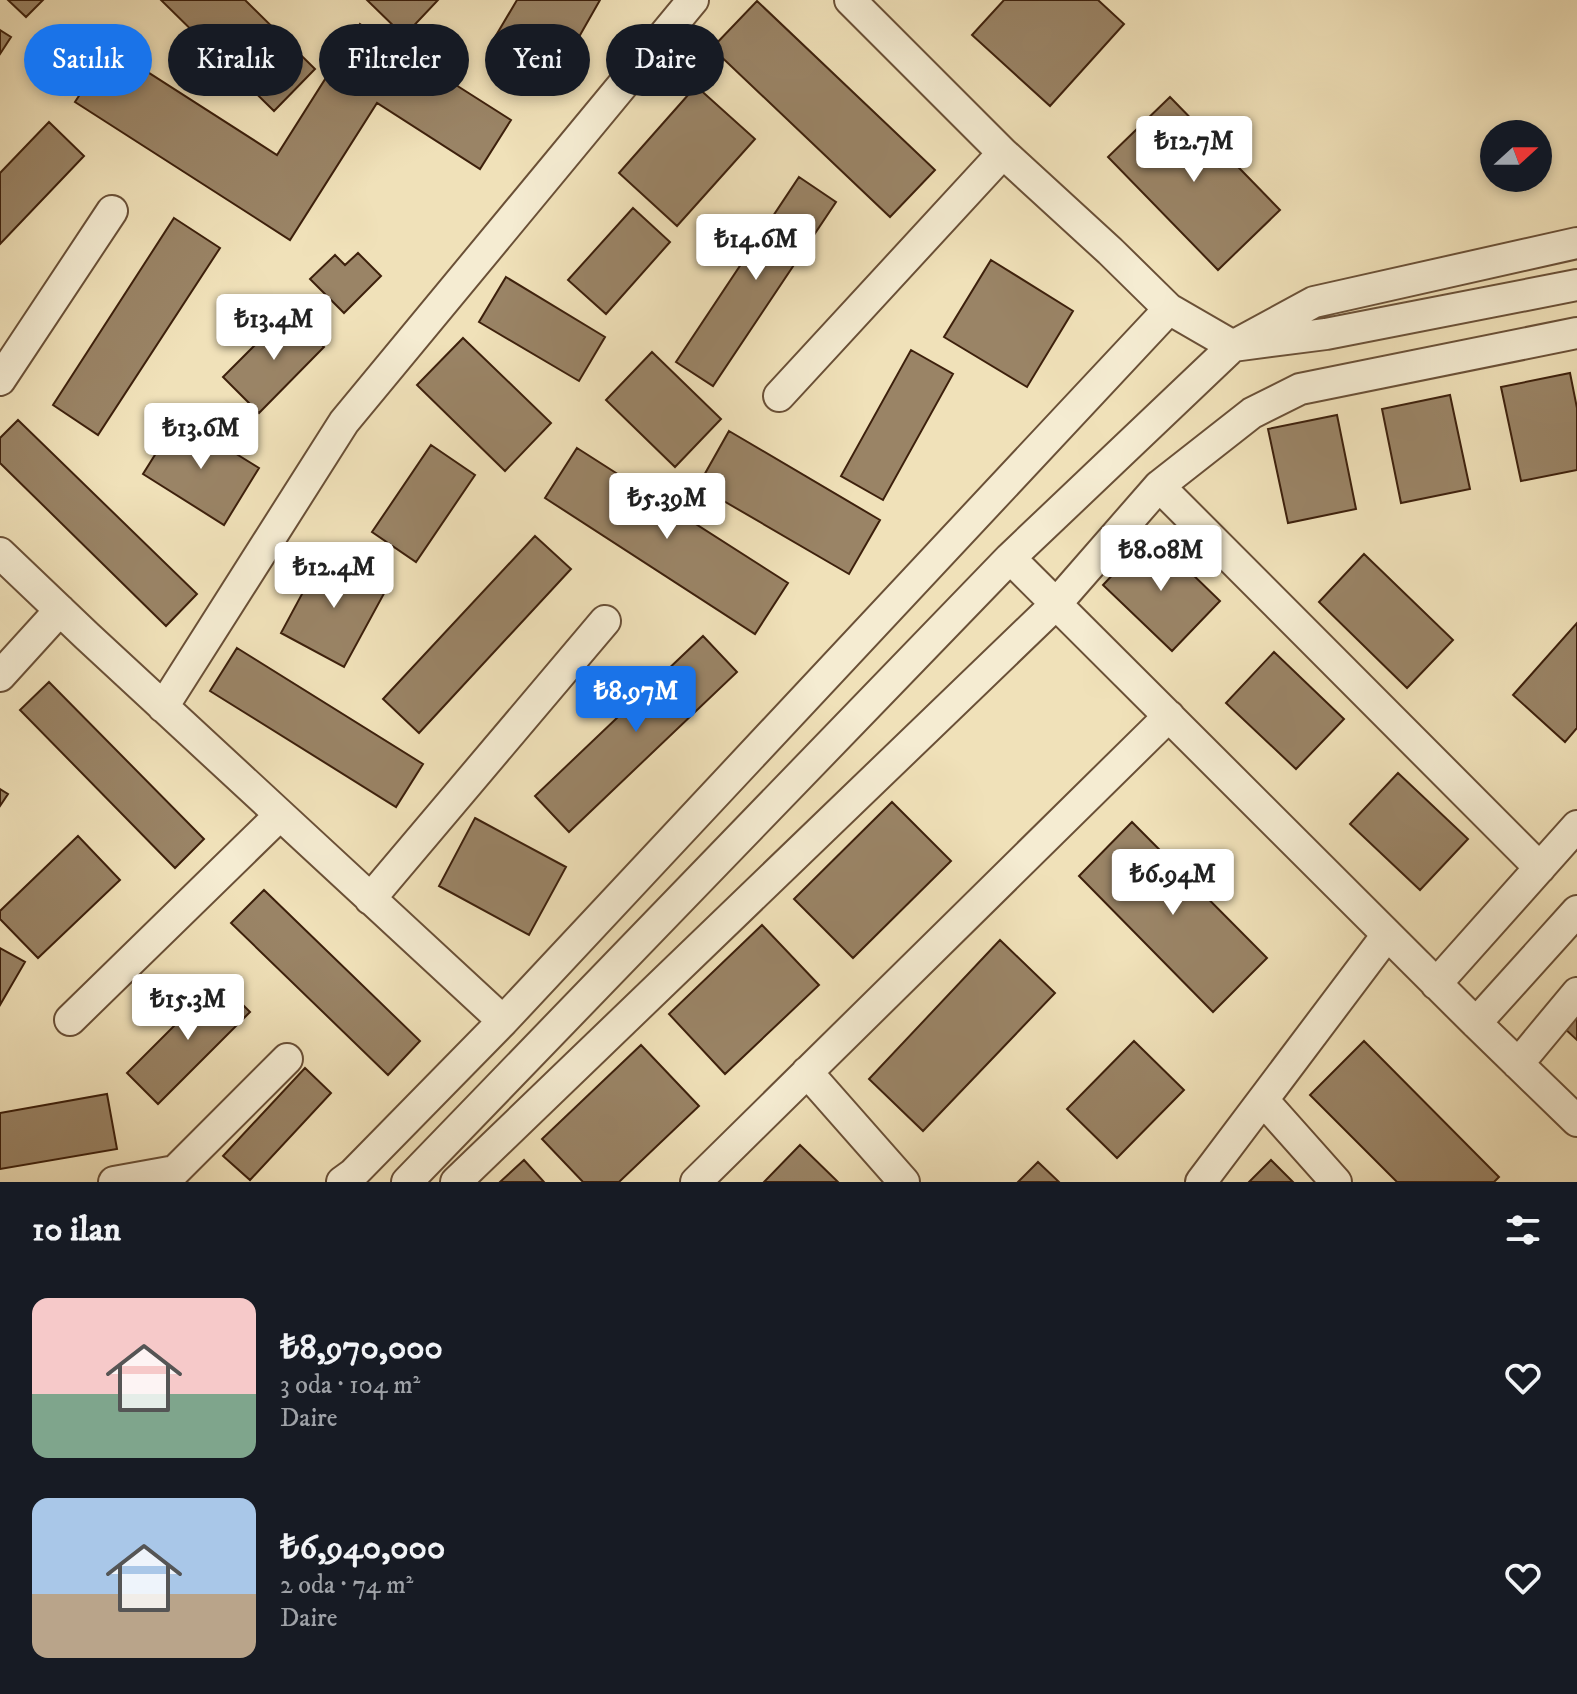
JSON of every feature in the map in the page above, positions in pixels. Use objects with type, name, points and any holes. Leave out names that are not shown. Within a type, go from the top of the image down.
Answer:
[{"type":"street","points":[[163,707],[344,422],[693,0]]},
{"type":"street","points":[[850,0],[1003,153],[1169,309],[1233,346],[1326,334],[1577,285]]},
{"type":"street","points":[[779,396],[1003,153]]},
{"type":"street","points":[[0,380],[112,211]]},
{"type":"street","points":[[407,1182],[1010,558],[1233,346],[1314,302],[1577,243]]},
{"type":"street","points":[[342,1182],[503,1021],[1169,309]]},
{"type":"street","points":[[456,1182],[1056,604],[1159,486],[1252,413],[1300,389],[1577,333]]},
{"type":"street","points":[[1159,486],[1540,868]]},
{"type":"street","points":[[0,553],[503,1021]]},
{"type":"street","points":[[1010,558],[1577,1121]]},
{"type":"street","points":[[0,676],[60,610]]},
{"type":"street","points":[[370,899],[605,621]]},
{"type":"street","points":[[696,1182],[1169,716]]},
{"type":"street","points":[[70,1020],[280,815]]},
{"type":"street","points":[[1436,984],[1577,826]]},
{"type":"street","points":[[1476,1023],[1577,911]]},
{"type":"street","points":[[1201,1182],[1387,935]]},
{"type":"street","points":[[1518,1064],[1577,993]]},
{"type":"street","points":[[114,1182],[175,1171],[287,1059]]},
{"type":"street","points":[[807,1072],[904,1182]]},
{"type":"street","points":[[1263,1100],[1336,1182]]},
{"type":"building","points":[[8,0],[43,0],[26,17]]},
{"type":"building","points":[[161,0],[245,0],[269,24],[185,24]]},
{"type":"building","points":[[367,0],[438,0],[415,24],[392,24]]},
{"type":"building","points":[[517,0],[600,0],[586,24],[503,24]]},
{"type":"building","points":[[1004,0],[1098,0],[1124,24],[1050,106],[972,35]]},
{"type":"building","points":[[757,1],[935,170],[890,217],[724,59],[724,35]]},
{"type":"building","points":[[0,30],[11,37],[0,54]]},
{"type":"building","points":[[303,57],[315,69],[303,81]]},
{"type":"building","points":[[152,75],[168,85],[168,96],[185,96],[277,155],[319,89],[319,96],[469,96],[469,93],[511,120],[480,169],[377,103],[290,240],[75,102],[79,96],[152,96]]},
{"type":"building","points":[[259,96],[289,96],[274,111]]},
{"type":"building","points":[[687,96],[707,96],[755,139],[677,226],[619,173]]},
{"type":"building","points":[[1170,97],[1280,210],[1218,270],[1108,157]]},
{"type":"building","points":[[49,122],[84,156],[0,244],[0,173]]},
{"type":"building","points":[[799,177],[836,202],[713,386],[676,362]]},
{"type":"building","points":[[633,208],[670,242],[606,314],[568,280]]},
{"type":"building","points":[[174,218],[220,248],[98,435],[53,405]]},
{"type":"building","points":[[358,253],[381,276],[344,313],[310,279],[335,255],[345,265]]},
{"type":"building","points":[[991,260],[1073,311],[1027,387],[944,337]]},
{"type":"building","points":[[506,277],[605,337],[579,381],[479,322]]},
{"type":"building","points":[[289,311],[324,347],[259,413],[223,377]]},
{"type":"building","points":[[463,338],[551,423],[505,471],[417,385]]},
{"type":"building","points":[[911,350],[953,374],[883,500],[841,476]]},
{"type":"building","points":[[652,352],[721,419],[675,467],[606,400]]},
{"type":"building","points":[[1570,373],[1577,408],[1577,470],[1521,481],[1501,387]]},
{"type":"building","points":[[1450,395],[1470,489],[1401,503],[1382,409]]},
{"type":"building","points":[[1337,415],[1356,509],[1288,523],[1268,429]]},
{"type":"building","points":[[178,418],[259,468],[224,525],[143,474]]},
{"type":"building","points":[[18,420],[197,594],[166,626],[0,463],[0,438]]},
{"type":"building","points":[[729,431],[880,520],[849,574],[698,486]]},
{"type":"building","points":[[431,445],[475,475],[416,562],[372,532]]},
{"type":"building","points":[[577,448],[788,583],[755,634],[545,498]]},
{"type":"building","points":[[1151,534],[1220,601],[1172,651],[1103,585]]},
{"type":"building","points":[[535,536],[571,569],[419,733],[383,699]]},
{"type":"building","points":[[324,553],[387,588],[344,667],[281,633]]},
{"type":"building","points":[[1364,554],[1453,640],[1407,688],[1319,602]]},
{"type":"building","points":[[1577,623],[1577,728],[1565,742],[1513,695]]},
{"type":"building","points":[[703,636],[737,672],[569,832],[535,796]]},
{"type":"building","points":[[237,648],[423,764],[396,807],[210,691]]},
{"type":"building","points":[[1274,652],[1344,719],[1296,769],[1226,703]]},
{"type":"building","points":[[49,682],[204,839],[175,868],[20,710]]},
{"type":"building","points":[[1398,773],[1468,839],[1420,890],[1350,824]]},
{"type":"building","points":[[0,789],[8,794],[0,806]]},
{"type":"building","points":[[892,802],[951,861],[853,958],[794,899]]},
{"type":"building","points":[[475,818],[566,867],[529,935],[439,886]]},
{"type":"building","points":[[1132,822],[1267,958],[1213,1012],[1079,876]]},
{"type":"building","points":[[78,836],[120,880],[38,958],[0,919],[0,911]]},
{"type":"building","points":[[264,890],[420,1041],[388,1075],[231,923]]},
{"type":"building","points":[[762,925],[819,985],[725,1074],[669,1014]]},
{"type":"building","points":[[1000,940],[1055,993],[923,1131],[869,1079]]},
{"type":"building","points":[[0,948],[25,962],[0,1005]]},
{"type":"building","points":[[219,981],[250,1012],[158,1104],[127,1073]]},
{"type":"building","points":[[1577,1012],[1577,1040],[1563,1027]]},
{"type":"building","points":[[1134,1041],[1184,1090],[1117,1158],[1067,1109]]},
{"type":"building","points":[[1364,1041],[1499,1177],[1494,1182],[1397,1182],[1310,1095]]},
{"type":"building","points":[[641,1045],[699,1106],[619,1182],[583,1182],[542,1139]]},
{"type":"building","points":[[305,1068],[331,1093],[250,1180],[223,1156]]},
{"type":"building","points":[[107,1094],[117,1149],[0,1169],[0,1113]]},
{"type":"building","points":[[800,1145],[838,1182],[764,1182]]},
{"type":"building","points":[[524,1160],[544,1182],[500,1182]]},
{"type":"building","points":[[1271,1160],[1293,1182],[1249,1182]]},
{"type":"building","points":[[1038,1162],[1059,1182],[1018,1182]]}]
